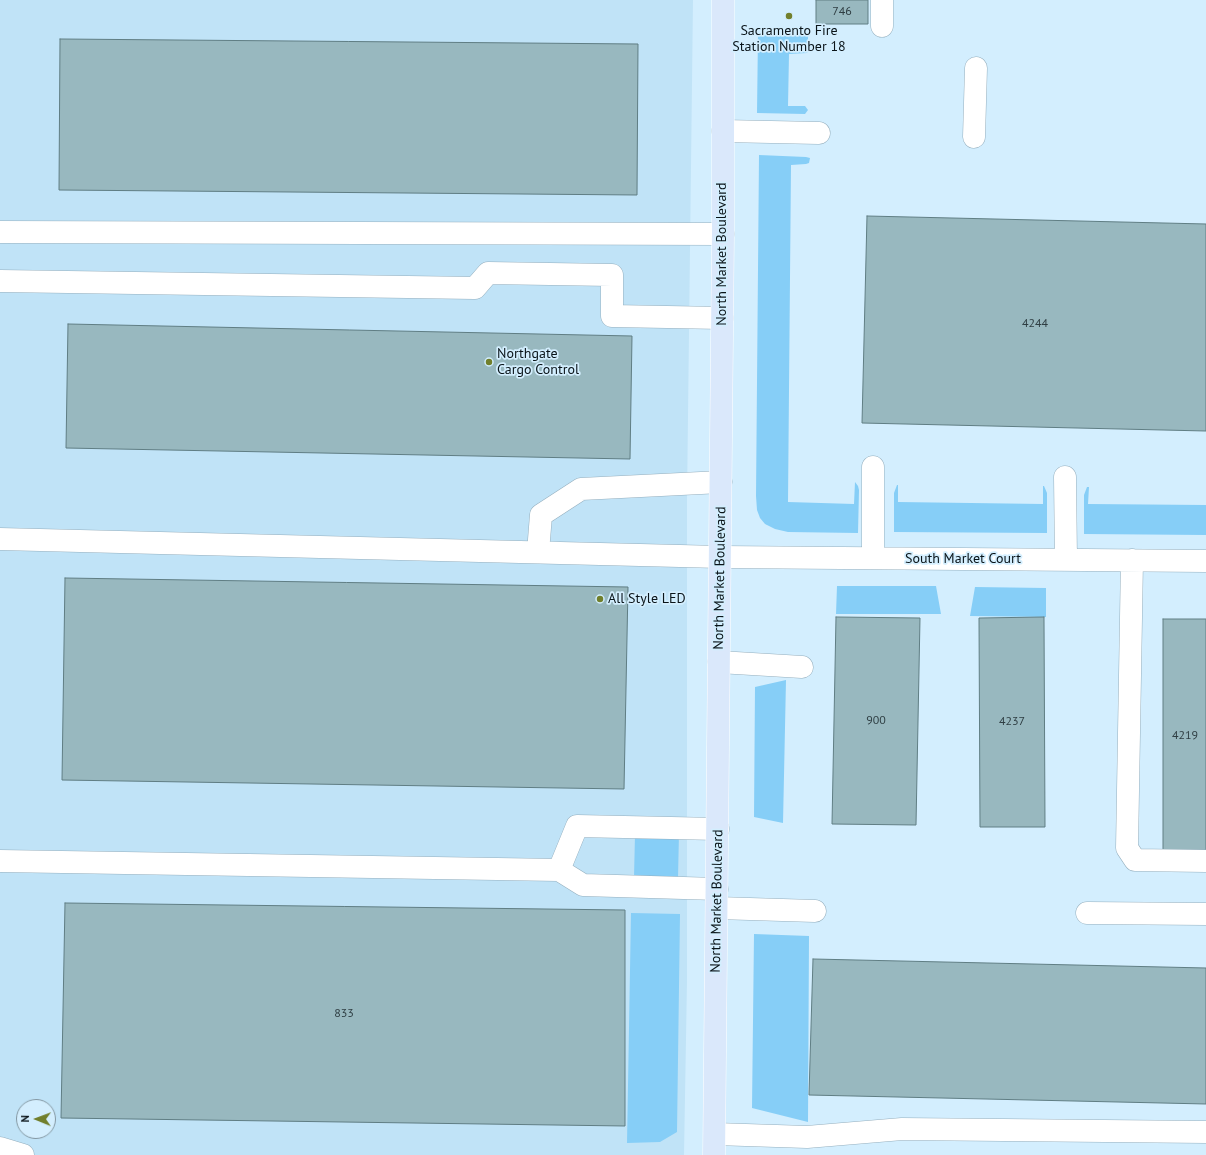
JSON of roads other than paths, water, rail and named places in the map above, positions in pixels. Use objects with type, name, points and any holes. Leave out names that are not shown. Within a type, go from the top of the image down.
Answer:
[{"type":"main road","name":"North Market Boulevard","points":[[714,1144],[723,234],[723,0]]},
{"type":"street","points":[[882,0],[882,26]]},
{"type":"street","points":[[974,137],[976,68]]},
{"type":"street","points":[[723,131],[819,133]]},
{"type":"street","points":[[0,232],[723,234]]},
{"type":"street","points":[[0,281],[475,288],[488,273],[612,275],[612,316],[722,318]]},
{"type":"street","points":[[873,467],[873,558]]},
{"type":"street","points":[[1065,477],[1066,560]]},
{"type":"street","points":[[538,552],[541,515],[581,489],[721,482]]},
{"type":"street","name":"South Market Court","points":[[0,539],[720,557],[1206,561]]},
{"type":"street","points":[[1132,560],[1127,848],[1135,860],[1206,861]]},
{"type":"street","points":[[719,662],[802,667]]},
{"type":"street","points":[[559,870],[577,826],[718,829]]},
{"type":"street","points":[[0,861],[559,870],[583,885],[815,911]]},
{"type":"street","points":[[1087,913],[1206,914]]},
{"type":"street","points":[[714,1144],[902,1130],[1206,1132]]},
{"type":"street","points":[[0,1148],[23,1155]]},
{"type":"place","name":"Sacramento Fire Station Number 18","points":[[789,16]]},
{"type":"place","name":"Northgate Cargo Control","points":[[489,362]]},
{"type":"place","name":"All Style LED","points":[[600,599]]}]
